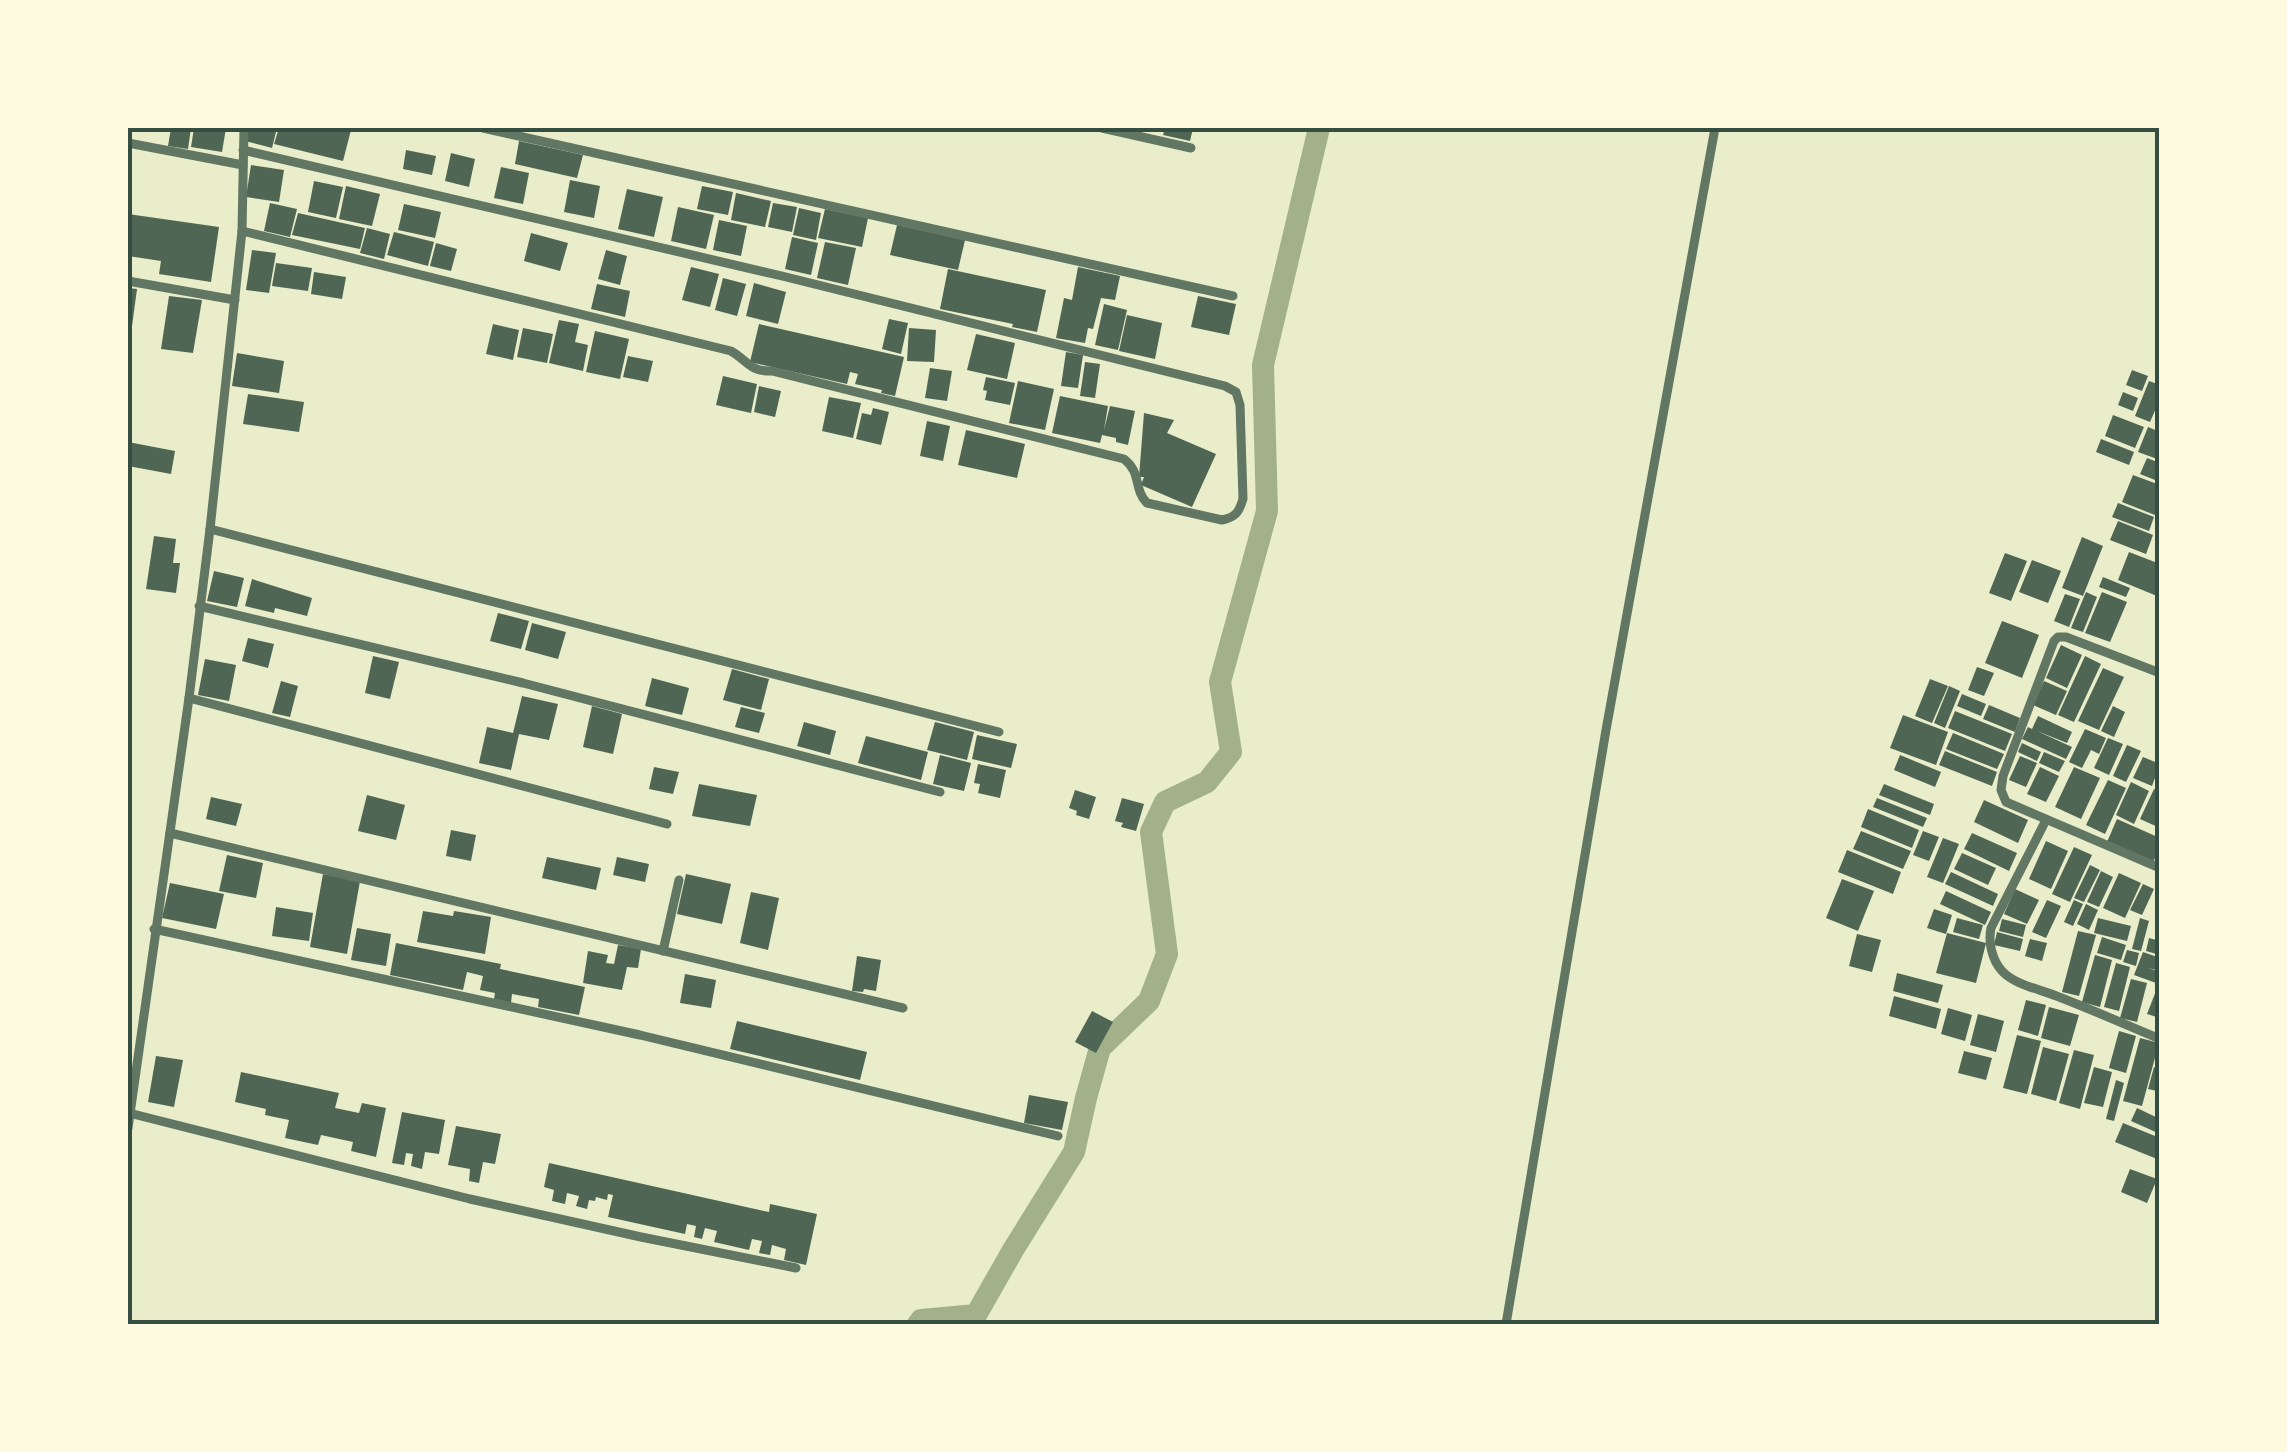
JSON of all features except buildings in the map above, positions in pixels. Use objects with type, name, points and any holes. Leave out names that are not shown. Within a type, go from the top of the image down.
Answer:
[{"type":"street","points":[[128,1128],[210,529],[242,230],[244,128]]},
{"type":"street","points":[[482,128],[1233,296]]},
{"type":"street","points":[[1102,128],[1191,148]]},
{"type":"street","points":[[1506,1324],[1714,128]]},
{"type":"street","points":[[128,144],[243,165]]},
{"type":"street","points":[[242,230],[730,351],[761,372],[1124,459],[1136,472],[1140,495],[1147,502],[1222,520],[1238,513],[1243,498],[1240,405],[1236,392],[1224,386],[782,276],[243,150]]},
{"type":"street","points":[[128,281],[235,300]]},
{"type":"street","points":[[210,529],[998,732]]},
{"type":"street","points":[[199,606],[523,683],[940,792]]},
{"type":"street","points":[[2160,673],[2058,636],[2001,790],[2006,802],[2160,868]]},
{"type":"street","points":[[189,698],[667,824]]},
{"type":"street","points":[[2046,820],[1991,928],[1992,952],[2002,972],[2022,984],[2160,1039]]},
{"type":"street","points":[[170,833],[903,1008]]},
{"type":"street","points":[[663,952],[679,880]]},
{"type":"street","points":[[154,929],[640,1035],[1058,1136]]},
{"type":"street","points":[[130,1113],[470,1199],[796,1268]]},
{"type":"waterway","points":[[918,1324],[921,1320],[976,1315],[1074,1152],[1100,1048],[1149,1001],[1167,954],[1151,832],[1165,802],[1207,782],[1231,752],[1220,682],[1267,511],[1263,365],[1319,128]]}]
